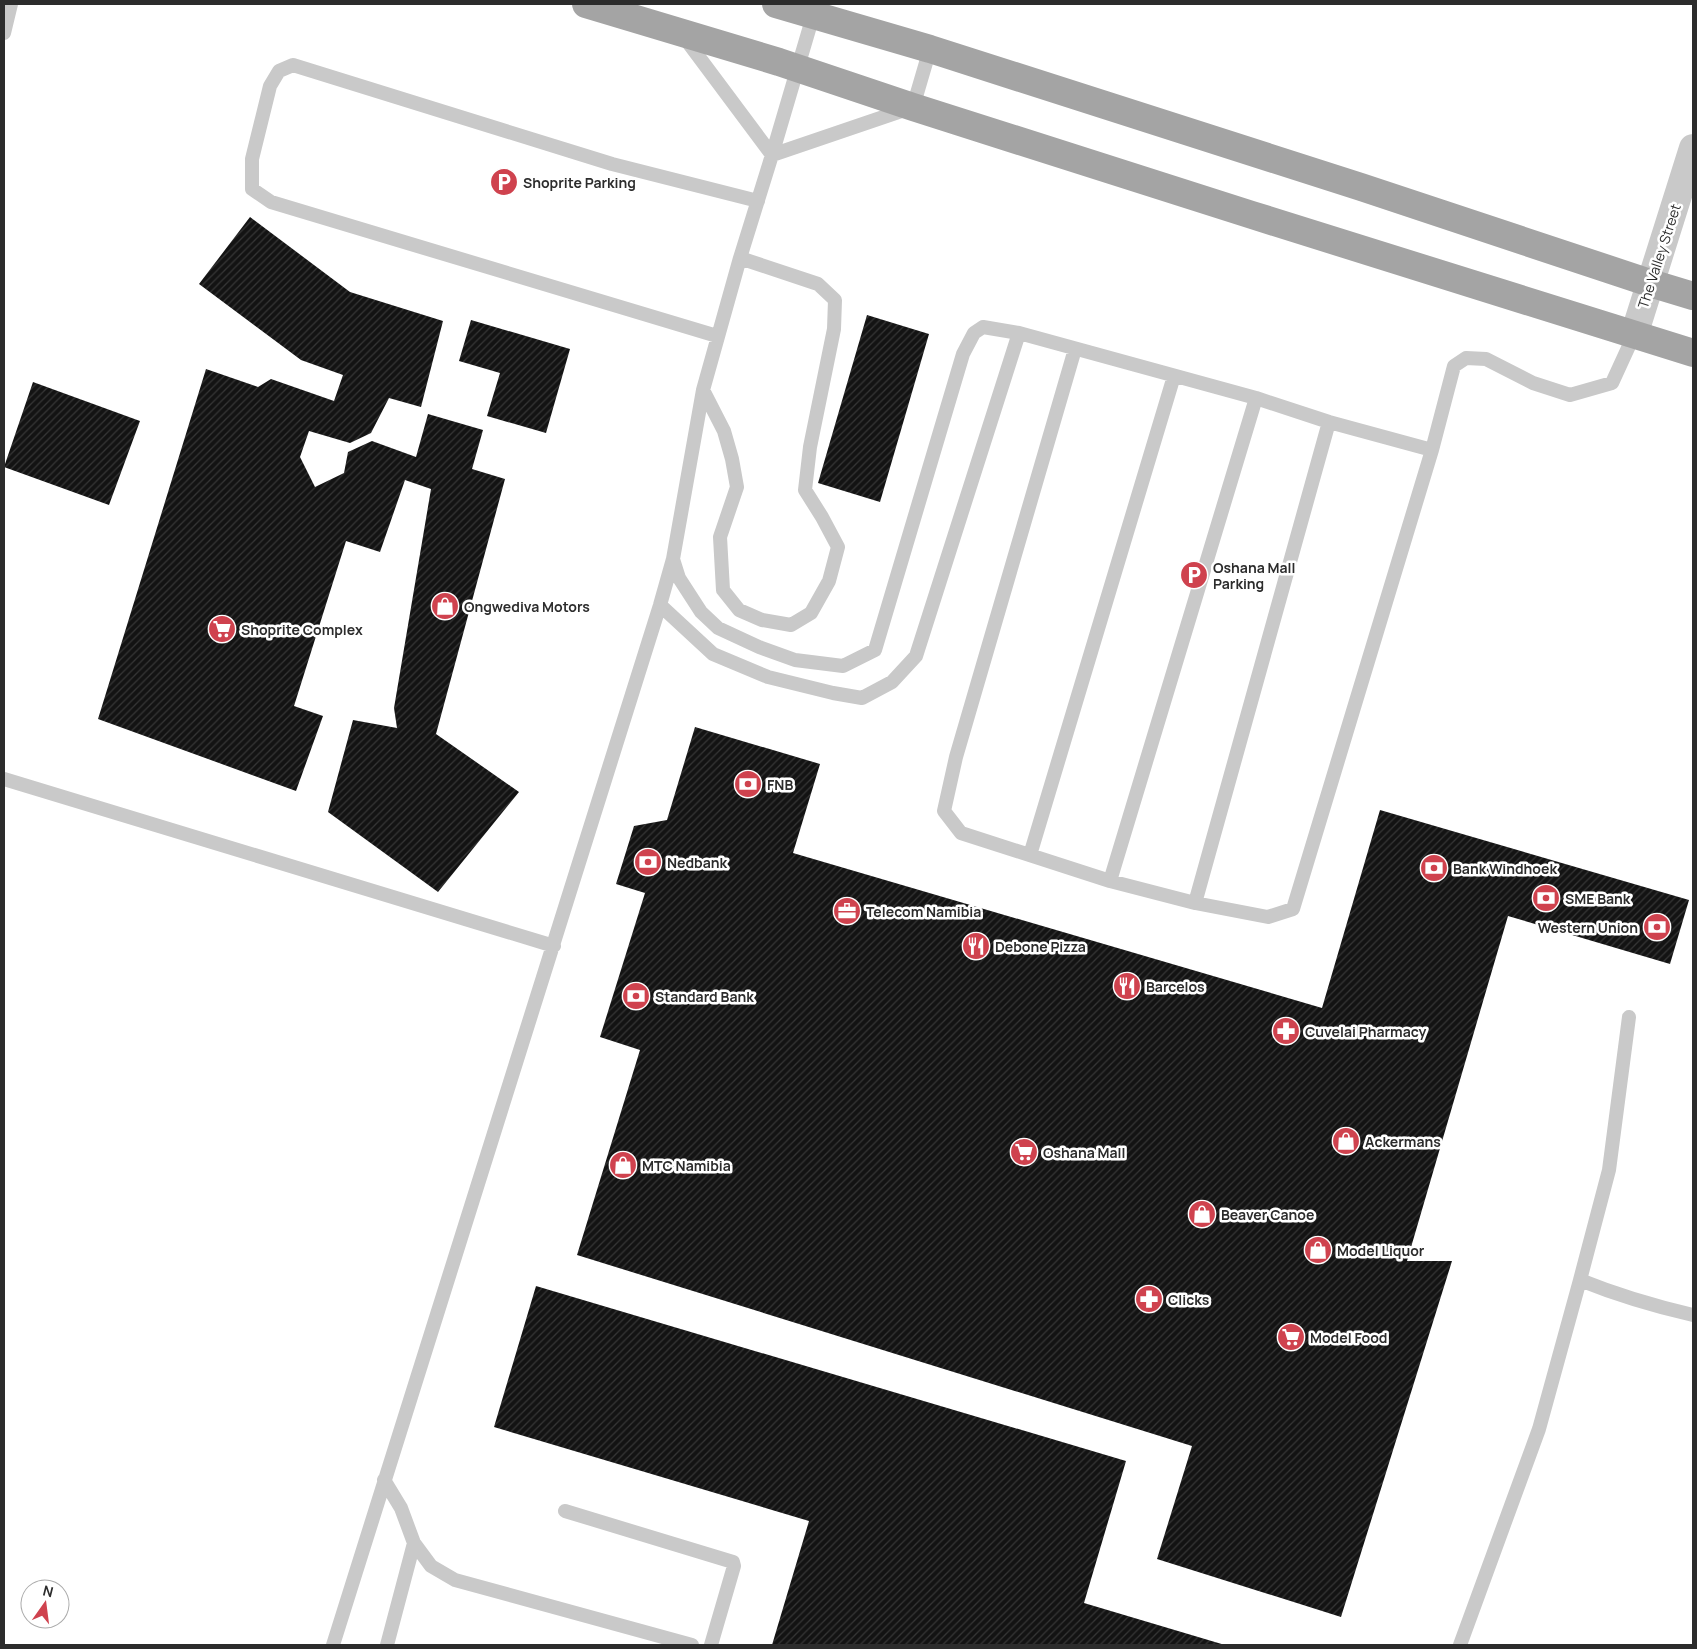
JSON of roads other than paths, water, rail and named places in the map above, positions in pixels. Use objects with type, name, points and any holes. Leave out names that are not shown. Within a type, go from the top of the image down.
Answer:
[{"type":"main road","points":[[586,4],[797,68],[914,107],[1693,353]]},
{"type":"main road","points":[[776,4],[930,49],[1693,296]]},
{"type":"street","name":"The Valley Street","points":[[1634,335],[1693,148]]},
{"type":"lane","points":[[4,33],[11,4]]},
{"type":"lane","points":[[333,1645],[660,605],[673,559],[703,390],[717,336],[813,16]]},
{"type":"lane","points":[[681,33],[772,155]]},
{"type":"lane","points":[[772,155],[914,107],[930,49]]},
{"type":"lane","points":[[717,336],[272,202],[252,189],[252,160],[270,86],[279,71],[293,65],[612,164],[758,201]]},
{"type":"lane","points":[[703,390],[724,431],[732,459],[736,487],[720,537],[723,590],[739,610],[762,620],[791,625],[811,613],[829,581],[838,547],[805,490],[810,447],[834,329],[835,300],[818,284],[740,258]]},
{"type":"lane","points":[[673,559],[679,578],[700,612],[718,628],[759,647],[795,660],[843,666],[875,650],[963,354],[974,333],[983,327],[1019,333],[1256,398],[1329,422],[1432,450]]},
{"type":"lane","points":[[660,605],[713,654],[768,677],[862,698],[892,682],[916,656],[1019,333]]},
{"type":"lane","points":[[1075,349],[956,757],[944,811],[960,833],[1110,881],[1195,903],[1268,917],[1294,909],[1432,450],[1454,366],[1466,358],[1486,359],[1533,383],[1570,395],[1612,383],[1634,335]]},
{"type":"lane","points":[[1030,855],[1174,376]]},
{"type":"lane","points":[[1110,881],[1256,398]]},
{"type":"lane","points":[[1195,903],[1329,422]]},
{"type":"lane","points":[[4,779],[554,946]]},
{"type":"lane","points":[[1460,1645],[1539,1429],[1580,1280],[1609,1170],[1629,1017]]},
{"type":"lane","points":[[1580,1280],[1639,1302],[1693,1314]]},
{"type":"lane","points":[[384,1480],[401,1508],[414,1543],[431,1566],[455,1580],[692,1645]]},
{"type":"lane","points":[[565,1511],[733,1562],[734,1566],[711,1645]]},
{"type":"lane","points":[[387,1645],[414,1543]]},
{"type":"place","name":"Shoprite Parking","points":[[504,182]]},
{"type":"place","name":"Oshana Mall Parking","points":[[1194,575]]},
{"type":"place","name":"Ongwediva Motors","points":[[445,606]]},
{"type":"place","name":"Shoprite Complex","points":[[222,629]]},
{"type":"place","name":"FNB","points":[[748,784]]},
{"type":"place","name":"Nedbank","points":[[648,862]]},
{"type":"place","name":"Bank Windhoek","points":[[1434,868]]},
{"type":"place","name":"SME Bank","points":[[1546,898]]},
{"type":"place","name":"Telecom Namibia","points":[[847,911]]},
{"type":"place","name":"Western Union","points":[[1657,927]]},
{"type":"place","name":"Debone Pizza","points":[[976,946]]},
{"type":"place","name":"Barcelos","points":[[1127,986]]},
{"type":"place","name":"Standard Bank","points":[[636,996]]},
{"type":"place","name":"Cuvelai Pharmacy","points":[[1286,1031]]},
{"type":"place","name":"Ackermans","points":[[1346,1141]]},
{"type":"place","name":"Oshana Mall","points":[[1024,1152]]},
{"type":"place","name":"MTC Namibia","points":[[623,1165]]},
{"type":"place","name":"Beaver Canoe","points":[[1202,1214]]},
{"type":"place","name":"Model Liquor","points":[[1318,1250]]},
{"type":"place","name":"Clicks","points":[[1149,1299]]},
{"type":"place","name":"Model Food","points":[[1291,1337]]}]
